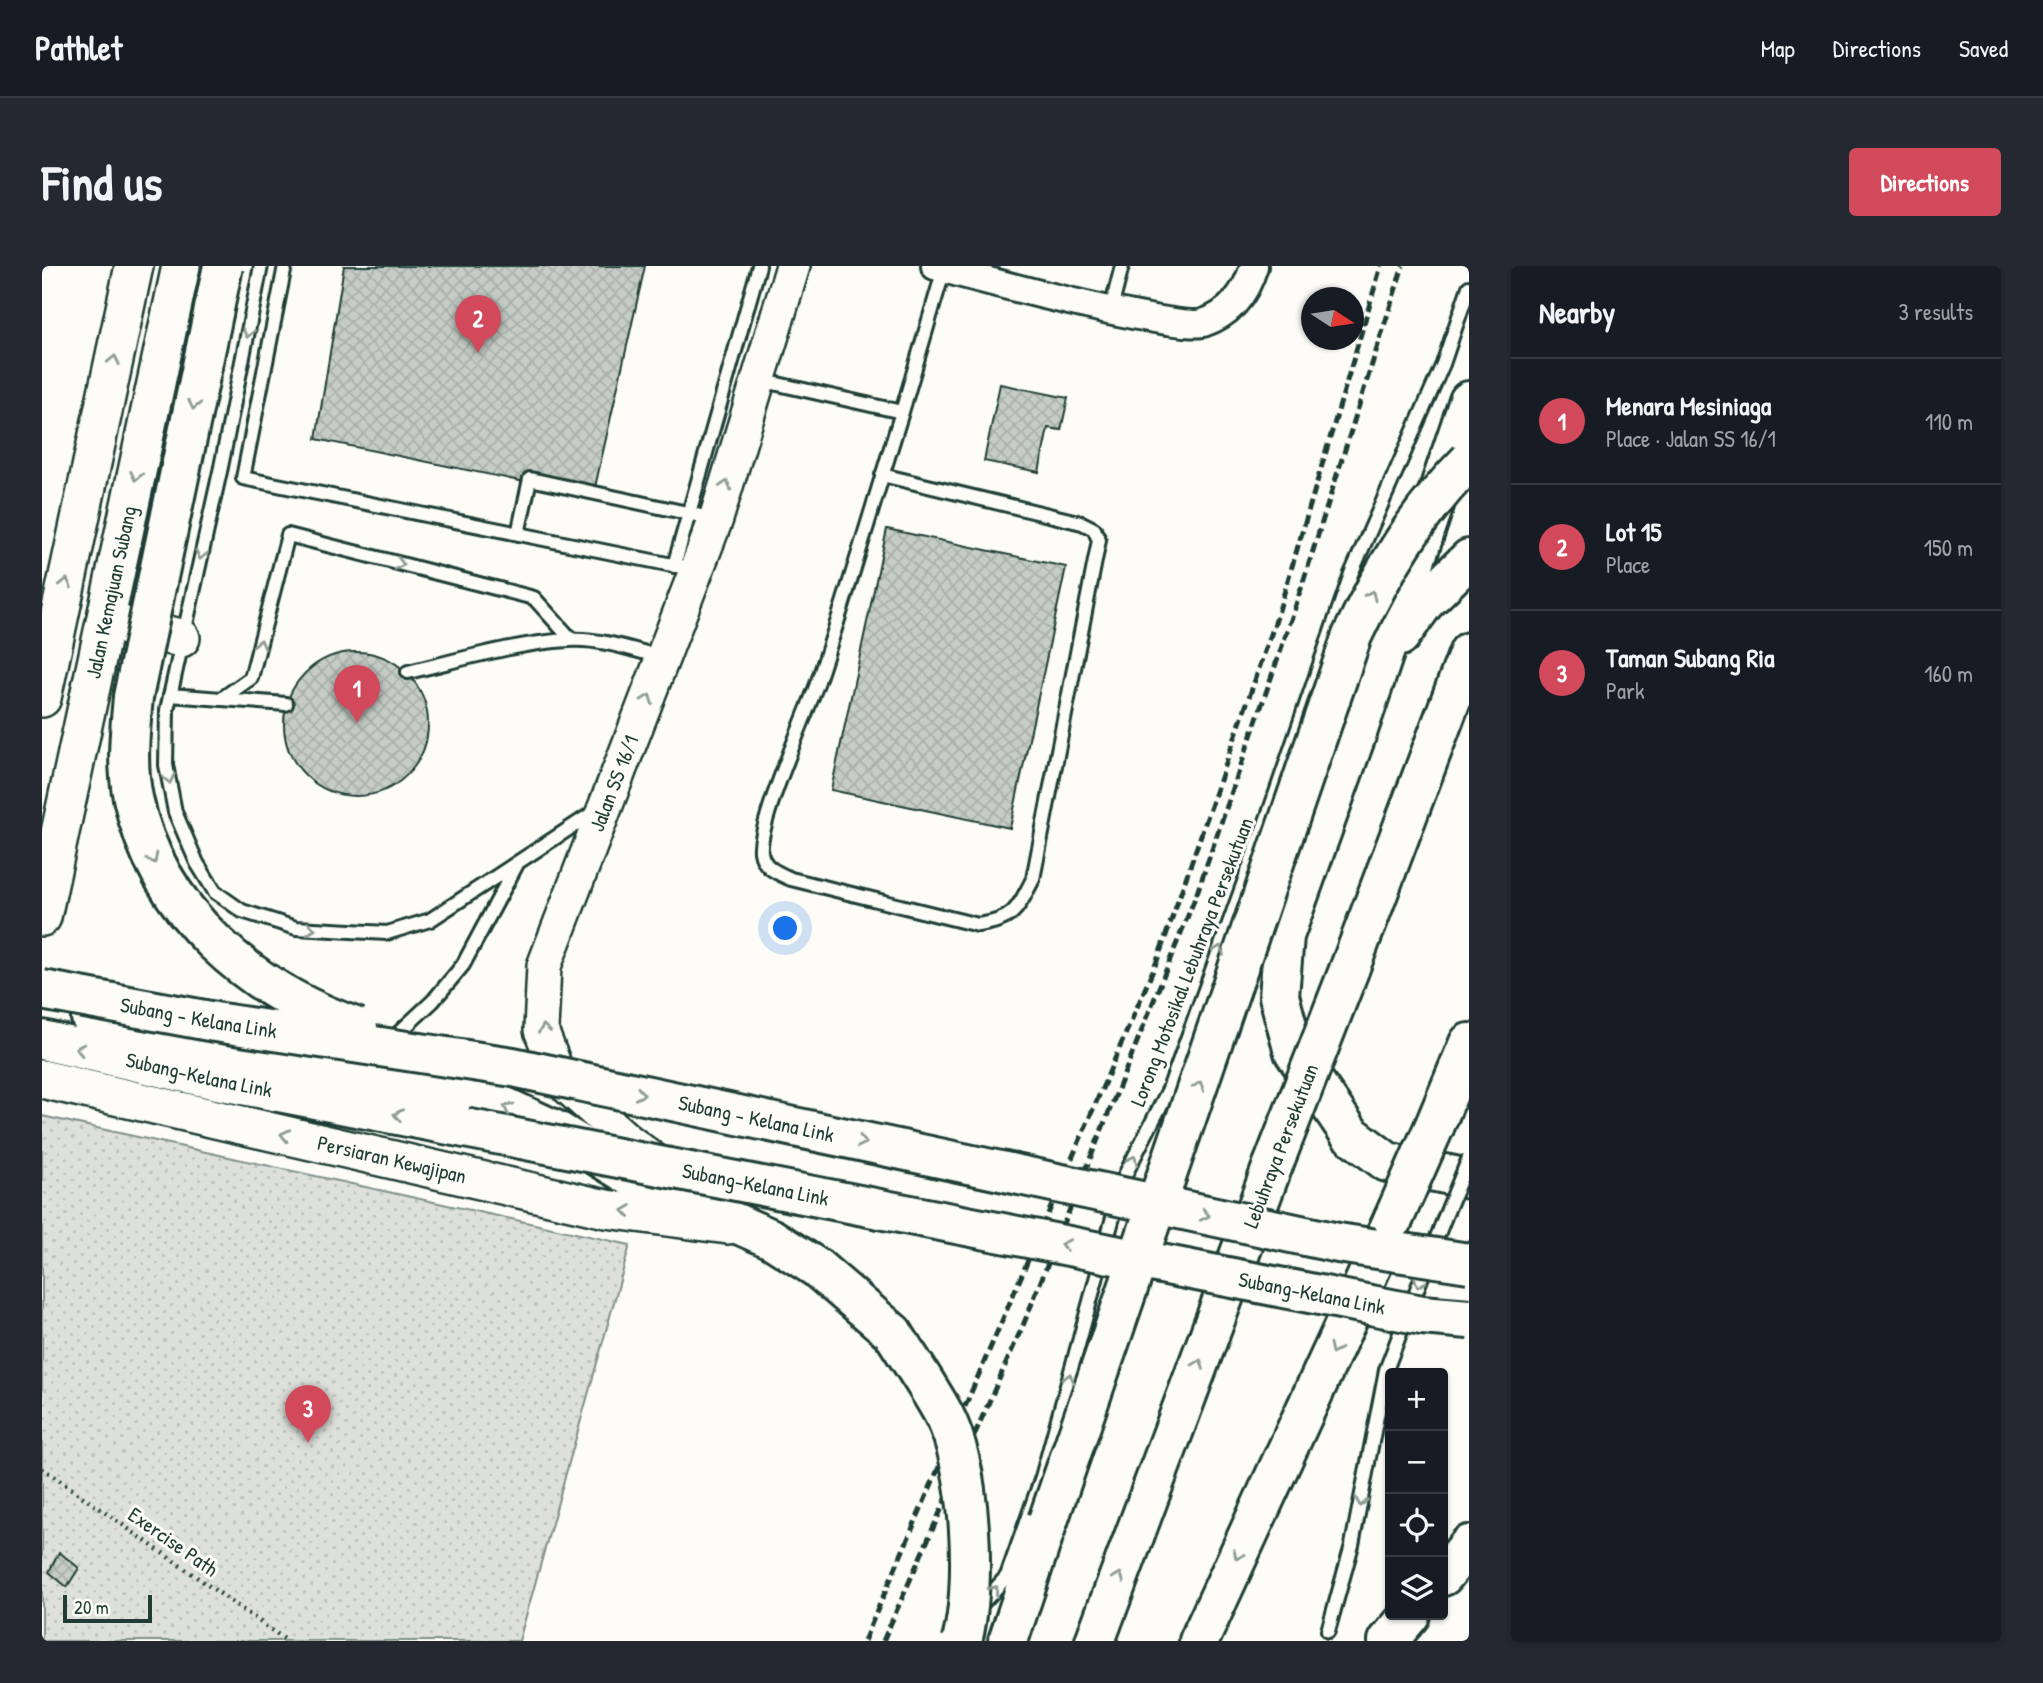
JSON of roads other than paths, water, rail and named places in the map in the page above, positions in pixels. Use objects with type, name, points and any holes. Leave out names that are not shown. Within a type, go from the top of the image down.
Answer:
[{"type":"main road","points":[[42,698],[134,266]]},
{"type":"main road","name":"Jalan Kemajuan Subang","points":[[42,917],[181,266]]},
{"type":"main road","points":[[223,266],[133,697],[128,752],[133,797],[147,847],[166,885],[202,930],[228,956],[285,997],[328,1018],[381,1036],[513,1067]]},
{"type":"main road","points":[[1469,401],[1358,730],[1284,936],[1279,996],[1294,1052],[1350,1134],[1387,1162],[1469,1179]]},
{"type":"main road","points":[[1008,1641],[1352,636],[1378,581],[1433,497],[1469,461]]},
{"type":"main road","points":[[1358,730],[1393,645],[1424,604],[1469,559]]},
{"type":"main road","points":[[105,622],[181,638]]},
{"type":"main road","name":"Lebuhraya Persekutuan","points":[[1096,1641],[1469,652]]},
{"type":"main road","name":"Subang - Kelana Link","points":[[42,990],[215,1022],[513,1067],[1338,1243],[1469,1263]]},
{"type":"main road","points":[[42,1009],[321,1063],[490,1100],[557,1131],[634,1178],[772,1239],[817,1268],[893,1333],[945,1417],[962,1464],[968,1528],[968,1577],[962,1641]]},
{"type":"main road","name":"Subang-Kelana Link","points":[[42,1040],[212,1079],[1408,1313],[1469,1319]]},
{"type":"main road","points":[[1199,1641],[1393,1220],[1469,1044]]},
{"type":"main road","name":"Persiaran Kewajipan","points":[[42,1079],[606,1209],[743,1227]]},
{"type":"main road","points":[[1448,1570],[1469,1545]]},
{"type":"main road","points":[[1388,1641],[1406,1620]]},
{"type":"street","name":"Jalan SS 16/1","points":[[743,1227],[627,1140],[560,1080],[541,1030],[544,966],[663,659],[685,568],[702,516],[759,380],[793,266]]},
{"type":"street","points":[[939,267],[1111,309],[1199,324],[1220,317],[1242,296],[1254,266]]},
{"type":"lane","points":[[261,266],[222,467],[170,695],[166,765],[176,812],[198,863],[215,892],[242,911],[296,928],[387,933],[430,920],[608,803]]},
{"type":"lane","points":[[285,266],[243,478],[685,568]]},
{"type":"lane","points":[[518,534],[530,479],[702,516],[759,266]]},
{"type":"lane","points":[[1111,309],[1122,266]]},
{"type":"lane","points":[[883,475],[1082,523],[1094,529],[1099,540],[1033,879],[1019,906],[1001,922],[978,925],[791,879],[772,870],[763,861],[761,850],[767,820],[818,682],[883,475],[939,267]]},
{"type":"lane","name":"Lorong Motosikal Lebuhraya Persekutuan","points":[[948,1641],[1007,1576],[1042,1477],[1124,1177],[1169,1089],[1283,773],[1351,574],[1443,364],[1469,287]]},
{"type":"lane","points":[[759,380],[902,412]]},
{"type":"lane","points":[[224,697],[251,678],[288,535],[534,598],[571,639]]},
{"type":"lane","points":[[408,672],[532,644],[571,639],[619,646],[663,659]]},
{"type":"lane","points":[[170,695],[224,697],[286,704]]},
{"type":"lane","points":[[1283,773],[1319,840]]},
{"type":"lane","points":[[321,1063],[353,1060],[387,1044],[408,1026],[463,965],[519,861]]},
{"type":"lane","points":[[1328,1631],[1352,1545],[1386,1370],[1469,1158]]},
{"type":"railway","points":[[864,1641],[1157,961],[1277,617],[1381,266]]},
{"type":"railway","points":[[883,1641],[1024,1323],[1197,893],[1293,614],[1403,266]]},
{"type":"place","name":"Lot 15","points":[[478,353]]},
{"type":"place","name":"Menara Mesiniaga","points":[[357,723]]},
{"type":"place","name":"Taman Subang Ria","points":[[308,1443]]}]
